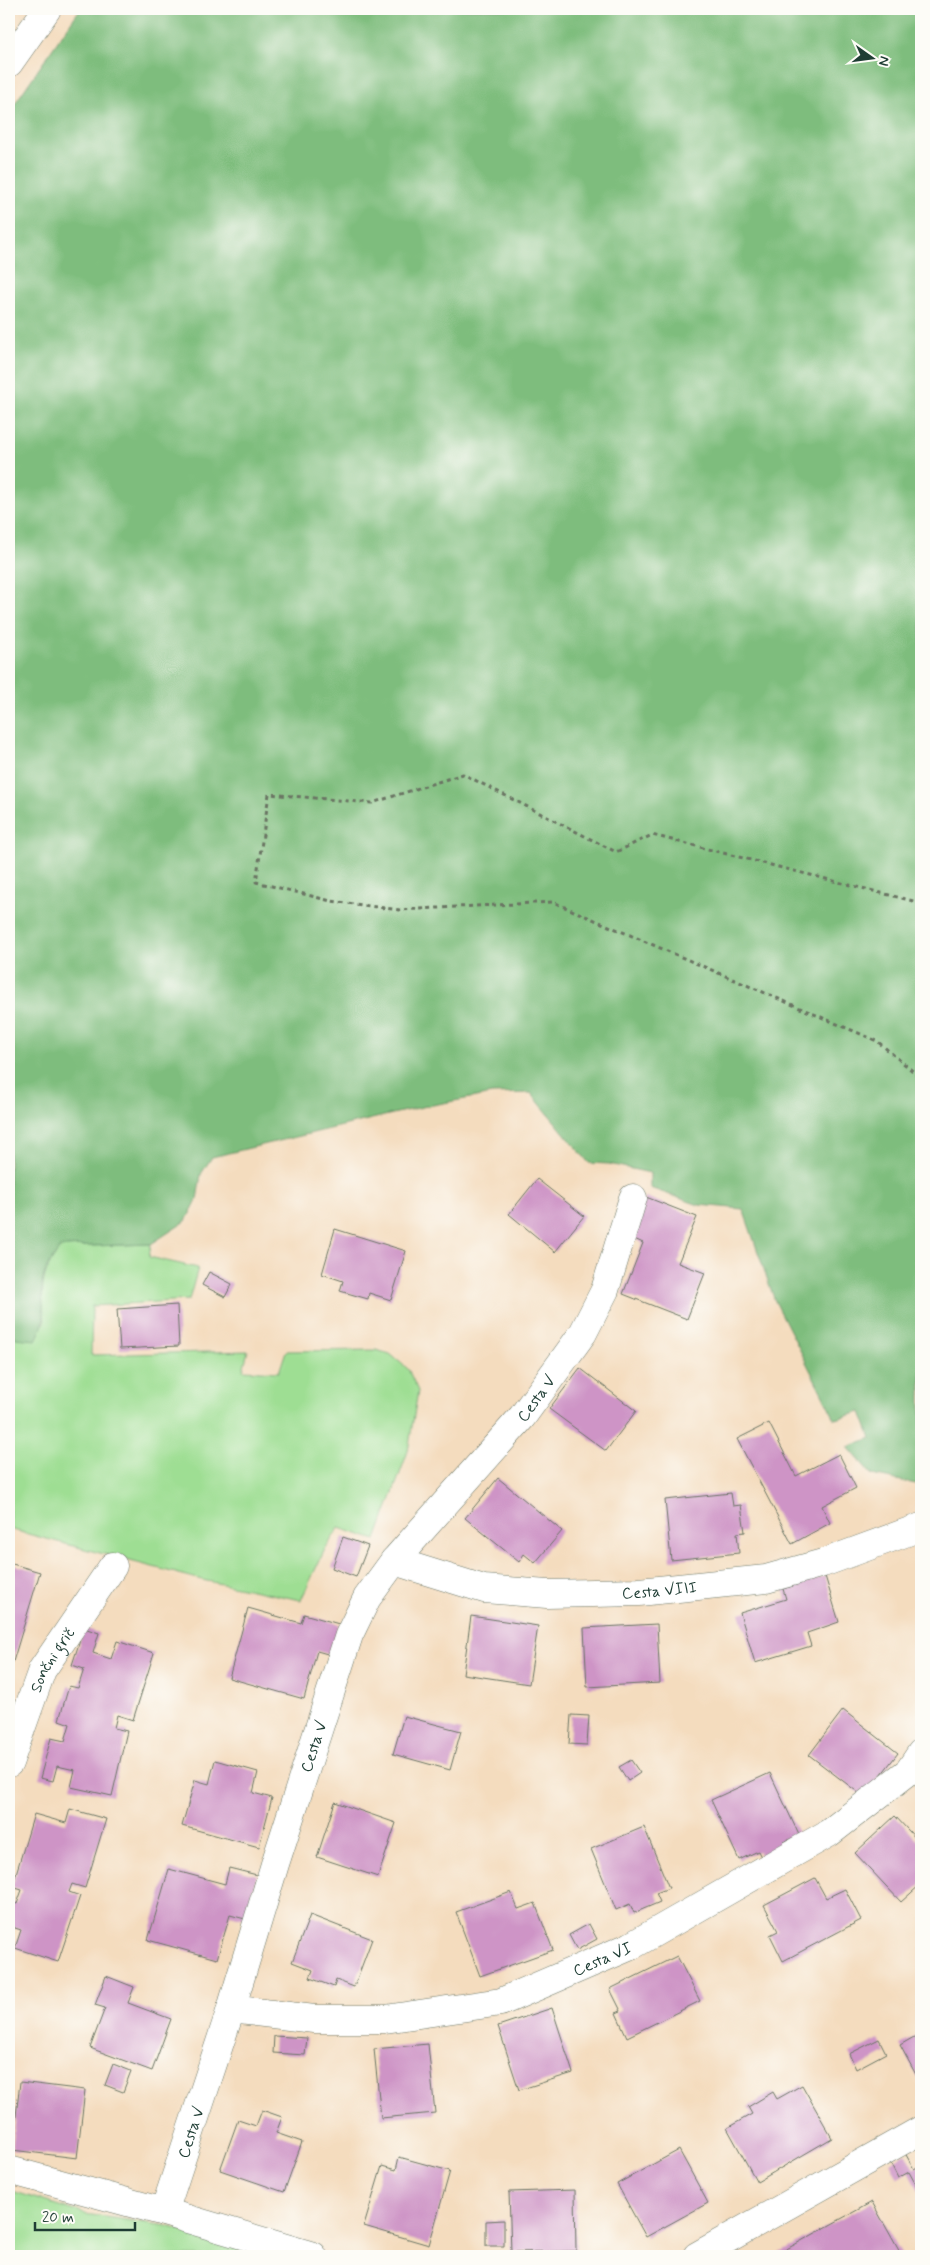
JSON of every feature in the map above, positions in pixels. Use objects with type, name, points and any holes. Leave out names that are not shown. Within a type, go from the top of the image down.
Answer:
[{"type":"street","points":[[9,63],[47,9]]},
{"type":"street","name":"Cesta V","points":[[164,2212],[231,2009],[275,1864],[349,1635],[367,1598],[394,1560],[522,1417],[583,1333],[605,1290],[633,1198]]},
{"type":"street","name":"Cesta VIII","points":[[394,1560],[484,1589],[547,1594],[639,1592],[766,1579],[823,1562],[921,1527]]},
{"type":"street","name":"Sončni grič","points":[[9,1764],[42,1670],[114,1566]]},
{"type":"street","name":"Cesta VI","points":[[231,2009],[314,2019],[385,2018],[501,2002],[631,1946],[829,1833],[909,1771],[921,1753]]},
{"type":"street","points":[[697,2256],[921,2130]]},
{"type":"street","points":[[9,2170],[164,2212],[313,2256]]},
{"type":"path","points":[[921,902],[652,836],[616,852],[463,774],[372,803],[269,794],[256,882],[331,901],[400,910],[553,902],[877,1040],[921,1078]]},
{"type":"green space","points":[[80,9],[921,9],[921,1485],[872,1475],[848,1447],[871,1438],[861,1412],[835,1419],[775,1301],[743,1209],[699,1205],[650,1188],[650,1173],[609,1164],[589,1163],[531,1093],[492,1094],[422,1107],[212,1157],[201,1174],[197,1200],[186,1221],[151,1244],[61,1247],[50,1262],[43,1278],[44,1320],[36,1340],[16,1338],[9,1329],[9,112]]},
{"type":"green space","points":[[151,1244],[149,1257],[198,1268],[189,1300],[92,1306],[91,1355],[248,1351],[243,1370],[279,1372],[286,1351],[376,1350],[390,1354],[408,1369],[418,1391],[408,1451],[376,1540],[339,1528],[325,1549],[301,1600],[202,1580],[9,1529],[9,1329],[16,1338],[45,1323],[43,1283],[49,1266],[61,1247]]},
{"type":"green space","points":[[9,2190],[85,2214],[168,2226],[261,2256],[9,2256]]},
{"type":"building","points":[[537,1179],[584,1216],[555,1252],[509,1214]]},
{"type":"building","points":[[646,1197],[697,1217],[678,1263],[705,1273],[687,1319],[623,1294],[643,1243],[630,1237]]},
{"type":"building","points":[[335,1229],[406,1251],[391,1300],[369,1293],[368,1299],[340,1291],[343,1281],[322,1274]]},
{"type":"building","points":[[209,1272],[232,1284],[225,1297],[202,1285]]},
{"type":"building","points":[[177,1305],[179,1346],[120,1349],[117,1309]]},
{"type":"building","points":[[580,1368],[636,1411],[606,1451],[549,1409]]},
{"type":"building","points":[[769,1423],[796,1476],[839,1454],[856,1488],[822,1506],[830,1523],[792,1544],[737,1439]]},
{"type":"building","points":[[498,1478],[562,1531],[535,1563],[524,1554],[519,1562],[465,1518]]},
{"type":"building","points":[[731,1493],[733,1506],[741,1505],[745,1532],[737,1533],[739,1553],[671,1560],[665,1500]]},
{"type":"building","points":[[343,1537],[368,1546],[356,1577],[332,1568]]},
{"type":"building","points":[[9,1563],[40,1572],[9,1675]]},
{"type":"building","points":[[825,1576],[839,1622],[807,1633],[811,1646],[755,1663],[740,1613],[786,1599],[783,1589]]},
{"type":"building","points":[[248,1608],[301,1623],[304,1614],[339,1624],[331,1655],[317,1651],[304,1699],[229,1678]]},
{"type":"building","points":[[471,1616],[538,1626],[529,1684],[463,1674]]},
{"type":"building","points":[[657,1624],[660,1683],[587,1687],[584,1628]]},
{"type":"building","points":[[84,1628],[99,1633],[93,1653],[111,1659],[117,1641],[154,1653],[133,1720],[117,1715],[114,1728],[127,1731],[112,1796],[71,1787],[75,1770],[57,1766],[53,1781],[40,1778],[51,1738],[65,1741],[70,1724],[59,1720],[69,1686],[78,1688],[84,1669],[72,1665]]},
{"type":"building","points":[[843,1710],[898,1753],[864,1797],[809,1755]]},
{"type":"building","points":[[571,1715],[589,1716],[587,1745],[569,1744]]},
{"type":"building","points":[[404,1716],[461,1731],[450,1770],[393,1754]]},
{"type":"building","points":[[215,1760],[258,1772],[253,1793],[272,1798],[259,1847],[182,1826],[195,1780],[209,1784]]},
{"type":"building","points":[[631,1760],[640,1773],[628,1781],[619,1767]]},
{"type":"building","points":[[770,1773],[799,1835],[783,1842],[787,1850],[763,1861],[758,1851],[739,1860],[711,1800]]},
{"type":"building","points":[[335,1802],[396,1823],[378,1877],[317,1857]]},
{"type":"building","points":[[70,1809],[106,1819],[85,1888],[72,1884],[69,1892],[80,1896],[58,1962],[15,1948],[21,1930],[9,1926],[9,1901],[17,1904],[22,1890],[12,1887],[34,1814],[66,1823]]},
{"type":"building","points":[[895,1816],[921,1844],[921,1884],[901,1902],[855,1853]]},
{"type":"building","points":[[644,1827],[669,1888],[656,1893],[660,1902],[634,1913],[630,1904],[616,1910],[591,1849]]},
{"type":"building","points":[[229,1868],[257,1875],[245,1919],[230,1915],[217,1959],[148,1940],[169,1869],[225,1884]]},
{"type":"building","points":[[815,1878],[826,1898],[845,1889],[861,1920],[783,1961],[770,1935],[778,1931],[764,1905]]},
{"type":"building","points":[[511,1892],[518,1909],[535,1903],[553,1950],[480,1976],[456,1912]]},
{"type":"building","points":[[310,1915],[372,1939],[354,1987],[336,1980],[334,1987],[310,1978],[313,1970],[292,1962]]},
{"type":"building","points":[[589,1924],[597,1939],[577,1950],[569,1935]]},
{"type":"building","points":[[677,1956],[700,2001],[627,2037],[616,2013],[621,2011],[610,1989]]},
{"type":"building","points":[[106,1976],[134,1987],[128,2003],[171,2019],[152,2071],[90,2048],[105,2008],[95,2005]]},
{"type":"building","points":[[552,2008],[573,2073],[519,2090],[498,2026]]},
{"type":"building","points":[[921,2033],[921,2084],[900,2045]]},
{"type":"building","points":[[274,2036],[307,2038],[305,2055],[273,2053]]},
{"type":"building","points":[[879,2039],[886,2053],[856,2069],[849,2054]]},
{"type":"building","points":[[428,2044],[435,2113],[381,2118],[374,2049]]},
{"type":"building","points":[[113,2064],[131,2071],[123,2092],[105,2085]]},
{"type":"building","points":[[20,2082],[85,2090],[77,2158],[12,2150]]},
{"type":"building","points":[[802,2085],[832,2138],[757,2182],[727,2128],[752,2114],[748,2107],[773,2092],[777,2099]]},
{"type":"building","points":[[262,2110],[282,2117],[276,2133],[302,2142],[284,2192],[220,2170],[238,2120],[256,2126]]},
{"type":"building","points":[[679,2150],[708,2203],[646,2237],[617,2184]]},
{"type":"building","points":[[905,2153],[914,2169],[921,2165],[921,2194],[909,2172],[898,2178],[890,2162]]},
{"type":"building","points":[[399,2157],[450,2171],[429,2245],[364,2226],[382,2166],[396,2170]]},
{"type":"building","points":[[575,2190],[576,2251],[511,2252],[509,2192]]},
{"type":"building","points":[[872,2202],[902,2256],[774,2256],[830,2225]]},
{"type":"building","points":[[504,2220],[504,2246],[486,2246],[486,2221]]}]
